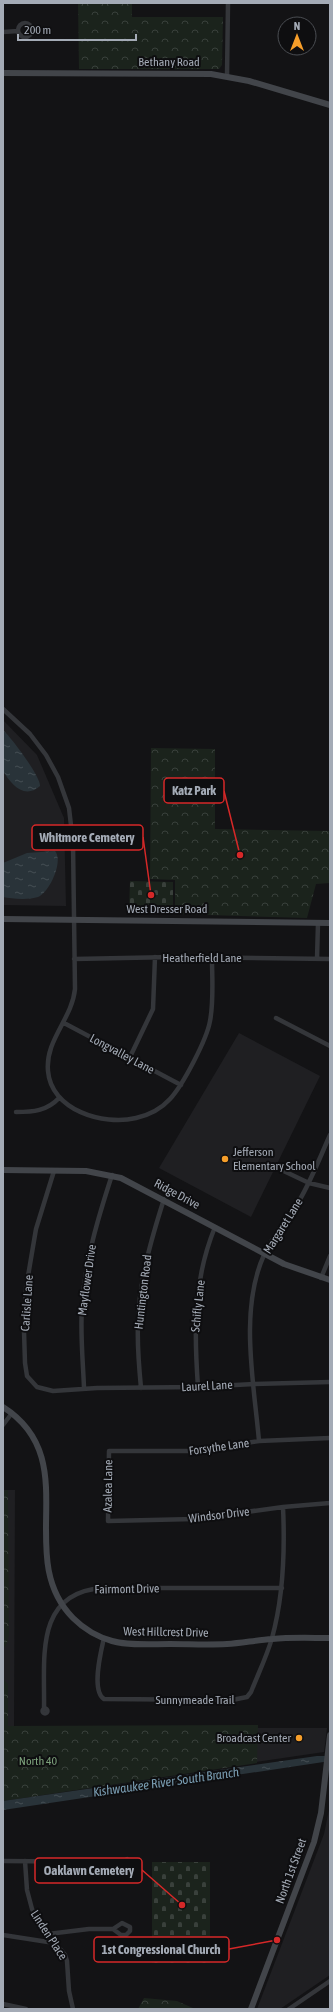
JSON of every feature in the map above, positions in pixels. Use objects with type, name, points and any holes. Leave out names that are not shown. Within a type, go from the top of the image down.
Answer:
[{"type":"street","points":[[227,76],[228,3]]},
{"type":"street","points":[[3,32],[18,31]]},
{"type":"street","name":"Bethany Road","points":[[3,73],[198,73],[227,76],[330,105]]},
{"type":"street","points":[[3,709],[21,724],[38,744],[52,766],[62,787],[72,825],[74,997],[70,1012],[52,1043],[47,1064],[51,1087],[59,1098],[75,1109],[89,1115],[128,1120],[157,1110],[170,1099],[181,1085],[209,1027],[211,1013],[212,958]]},
{"type":"street","name":"West Dresser Road","points":[[3,919],[330,923]]},
{"type":"street","points":[[317,959],[318,923]]},
{"type":"street","points":[[130,1057],[153,1009],[155,957]]},
{"type":"street","name":"Heatherfield Lane","points":[[74,959],[155,957],[330,959]]},
{"type":"street","points":[[276,1018],[330,1046]]},
{"type":"street","name":"Longvalley Lane","points":[[64,1023],[181,1085]]},
{"type":"street","points":[[16,1112],[40,1110],[51,1105],[59,1098]]},
{"type":"street","name":"Margaret Lane","points":[[259,1441],[251,1349],[251,1317],[254,1291],[264,1254],[309,1182],[330,1135]]},
{"type":"street","points":[[271,1165],[309,1182],[330,1188]]},
{"type":"street","name":"Ridge Drive","points":[[3,1170],[86,1171],[112,1175],[164,1199],[264,1254],[295,1269],[330,1280]]},
{"type":"street","name":"Carlisle Lane","points":[[54,1170],[36,1230],[28,1278],[24,1331],[26,1373],[34,1385],[44,1391],[84,1388]]},
{"type":"street","name":"Mayflower Drive","points":[[84,1388],[81,1322],[85,1281],[98,1217],[112,1175]]},
{"type":"street","name":"Huntington Road","points":[[141,1388],[138,1338],[139,1304],[147,1258],[164,1199]]},
{"type":"street","name":"Schifly Lane","points":[[198,1387],[195,1345],[196,1308],[204,1262],[215,1227]]},
{"type":"street","points":[[321,1278],[330,1256]]},
{"type":"street","name":"Laurel Lane","points":[[84,1388],[198,1387],[330,1382]]},
{"type":"street","name":"West Hillcrest Drive","points":[[3,1407],[12,1414],[32,1435],[44,1462],[47,1487],[47,1565],[52,1585],[61,1604],[79,1624],[104,1638],[119,1642],[137,1644],[226,1644],[272,1639],[330,1638]]},
{"type":"street","points":[[3,1425],[12,1414]]},
{"type":"street","name":"Forsythe Lane","points":[[109,1451],[192,1451],[259,1441],[330,1438]]},
{"type":"street","name":"Azalea Lane","points":[[108,1521],[109,1451]]},
{"type":"street","name":"Windsor Drive","points":[[108,1521],[194,1519],[283,1507],[330,1503]]},
{"type":"street","name":"Sunnymeade Trail","points":[[104,1638],[99,1659],[98,1692],[102,1698],[107,1700],[244,1699],[251,1692],[272,1639],[282,1588],[283,1507]]},
{"type":"street","name":"Fairmont Drive","points":[[44,1708],[46,1637],[52,1619],[61,1604],[79,1593],[93,1588],[282,1588]]},
{"type":"street","name":"North 1st Street","points":[[250,2009],[314,1842],[321,1813],[330,1735]]},
{"type":"street","points":[[3,1861],[118,1862],[126,1866],[129,1862],[127,1859]]},
{"type":"street","name":"Linden Place","points":[[25,1861],[28,1899],[35,1915],[49,1936],[65,1955],[67,1961],[69,1991],[73,2009]]},
{"type":"street","points":[[3,1935],[48,1942],[49,1936],[89,1929],[113,1929],[122,1923],[130,1927],[130,1931],[126,1935],[121,1935],[113,1929]]},
{"type":"street","points":[[290,2009],[330,1981]]},
{"type":"street","points":[[3,2004],[26,2009]]},
{"type":"shaded area","points":[[3,720],[37,755],[64,818],[66,906],[3,905]]},
{"type":"shaded area","points":[[239,1033],[320,1076],[251,1217],[159,1168]]},
{"type":"shaded area","name":"North 40","points":[[3,1490],[15,1490],[14,1728],[327,1728],[324,1752],[3,1799]]},
{"type":"shaded area","points":[[330,1805],[330,1975],[280,2009],[257,2009],[324,1834]]},
{"type":"green space","points":[[78,3],[132,3],[132,17],[223,17],[222,65],[219,69],[79,69]]},
{"type":"green space","points":[[151,748],[215,749],[215,829],[330,831],[330,883],[316,884],[307,918],[175,914],[175,880],[150,879]]},
{"type":"green space","points":[[130,881],[173,882],[173,908],[168,910],[129,909]]},
{"type":"green space","points":[[8,1490],[9,1636],[6,1646],[3,1648],[3,1491]]},
{"type":"green space","name":"North 40","points":[[3,1679],[8,1684],[8,1726],[258,1725],[257,1763],[3,1801]]},
{"type":"green space","points":[[152,1862],[210,1862],[210,1963],[152,1963]]},
{"type":"green space","points":[[144,1998],[177,2001],[193,2008],[209,2009],[138,2009]]},
{"type":"water","points":[[3,730],[18,748],[36,774],[40,786],[34,790],[23,791],[18,789],[3,771]]},
{"type":"water","points":[[55,851],[58,862],[54,876],[47,890],[38,897],[30,899],[3,897],[3,863],[27,853]]},
{"type":"water","name":"Kishwaukee River South Branch","points":[[317,1756],[330,1756],[330,1761],[3,1810],[3,1801]]},
{"type":"place","name":"Katz Park","points":[[240,855]]},
{"type":"place","name":"Whitmore Cemetery","points":[[151,895]]},
{"type":"place","name":"Jefferson Elementary School","points":[[225,1159]]},
{"type":"place","name":"Broadcast Center","points":[[299,1738]]},
{"type":"place","name":"Oaklawn Cemetery","points":[[182,1905]]},
{"type":"place","name":"1st Congressional Church","points":[[277,1940]]}]
